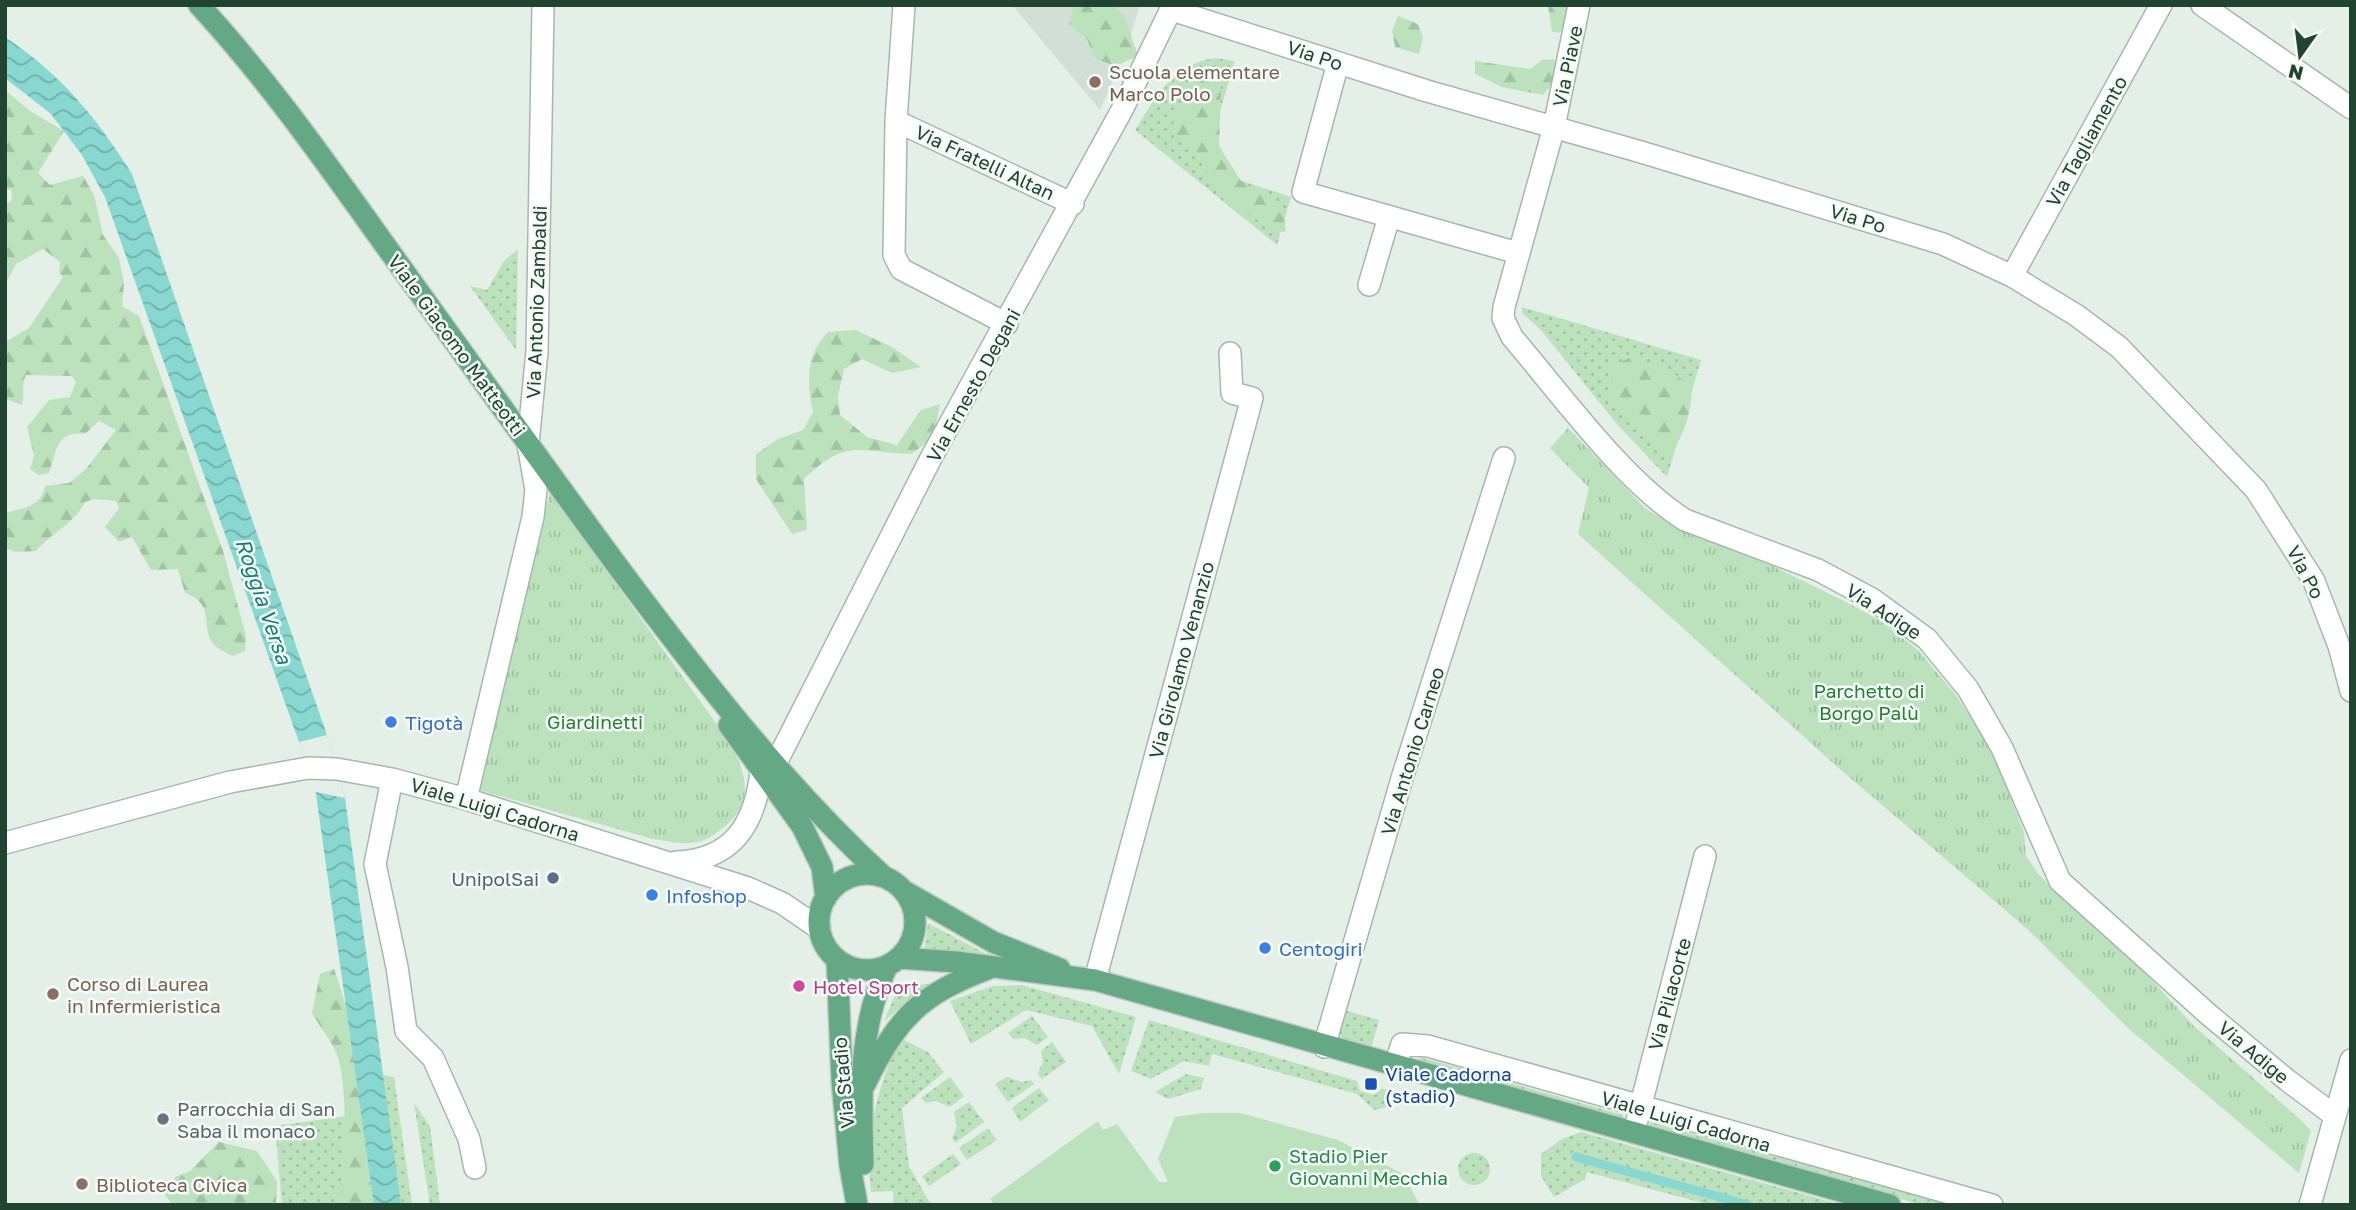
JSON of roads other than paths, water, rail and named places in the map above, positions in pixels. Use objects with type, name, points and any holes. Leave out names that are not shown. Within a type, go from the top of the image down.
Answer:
[{"type":"main road","name":"Viale Giacomo Matteotti","points":[[199,5],[256,69],[528,444],[768,767],[822,867],[826,898]]},
{"type":"main road","name":"Viale Giacomo Matteotti","points":[[768,767],[884,877]]},
{"type":"main road","points":[[820,929],[820,913],[826,898],[845,880],[857,875],[884,877]]},
{"type":"main road","name":"Viale Luigi Cadorna","points":[[884,877],[993,942],[1088,979],[1890,1205]]},
{"type":"main road","points":[[893,962],[909,947],[915,925],[912,904],[904,891]]},
{"type":"main road","name":"Viale Luigi Cadorna","points":[[820,929],[829,951],[837,960],[861,970],[893,962],[992,967],[1088,979]]},
{"type":"main road","name":"Via Stadio","points":[[837,960],[842,1080],[850,1166],[858,1205]]},
{"type":"main road","name":"Via Stadio","points":[[864,1205],[862,1060],[869,1016],[893,962]]},
{"type":"main road","name":"Via Stadio","points":[[861,1091],[884,1045],[916,1006],[953,983],[992,967]]},
{"type":"street","name":"Via Antonio Zambaldi","points":[[466,799],[533,517],[536,490],[528,444],[537,351],[543,5]]},
{"type":"street","name":"Via Fratelli Altan","points":[[904,5],[897,121],[894,255],[901,269],[1007,324]]},
{"type":"street","name":"Via Piave","points":[[1554,127],[1579,5]]},
{"type":"street","name":"Via Tagliamento","points":[[2012,276],[2161,5]]},
{"type":"street","points":[[2202,5],[2351,108]]},
{"type":"street","name":"Via Po","points":[[1173,7],[1339,63],[1942,244],[2012,276],[2076,315],[2119,347],[2256,490],[2314,581],[2339,646],[2351,691]]},
{"type":"street","name":"Via Ernesto Degani","points":[[768,767],[931,458],[1073,204],[1173,7]]},
{"type":"street","points":[[1339,63],[1303,192],[1518,253]]},
{"type":"street","name":"Via Fratelli Altan","points":[[897,121],[1073,204]]},
{"type":"street","name":"Via Adige","points":[[1554,127],[1518,253],[1503,318],[1512,337],[1650,494],[1685,520],[1818,570],[1872,599],[1927,639],[1968,689],[2002,748],[2060,881],[2208,1014],[2335,1116]]},
{"type":"street","points":[[1369,285],[1389,217]]},
{"type":"street","name":"Via Girolamo Venanzio","points":[[1088,979],[1252,398],[1232,393],[1230,353]]},
{"type":"street","name":"Via Antonio Carneo","points":[[1324,1047],[1403,775],[1504,458]]},
{"type":"street","name":"Viale Luigi Cadorna","points":[[671,862],[694,861],[730,844],[753,814],[768,767]]},
{"type":"street","points":[[5,843],[230,782],[308,768],[337,769],[391,779]]},
{"type":"street","name":"Viale Luigi Cadorna","points":[[475,1168],[469,1139],[433,1058],[406,1031],[397,967],[375,864],[391,779],[466,799],[748,888],[782,903],[820,929]]},
{"type":"street","name":"Via Pilacorte","points":[[1634,1133],[1705,856]]},
{"type":"street","name":"Viale Luigi Cadorna","points":[[1395,1066],[1402,1044],[1411,1043],[1992,1205]]},
{"type":"street","points":[[2311,1205],[2351,1060]]},
{"type":"water","name":"Roggia Versa","points":[[5,37],[44,66],[76,98],[132,174],[327,735],[345,798],[401,1205],[374,1205],[315,787],[105,197],[82,155],[51,114],[5,78]]},
{"type":"waterway","points":[[1576,1157],[1748,1205]]},
{"type":"place","name":"Scuola elementare Marco Polo","points":[[1095,82]]},
{"type":"place","name":"Tigotà","points":[[391,722]]},
{"type":"place","name":"UnipolSai","points":[[553,878]]},
{"type":"place","name":"Infoshop","points":[[652,895]]},
{"type":"place","name":"Centogiri","points":[[1265,948]]},
{"type":"place","name":"Hotel Sport","points":[[799,986]]},
{"type":"place","name":"Corso di Laurea in Infermieristica","points":[[53,994]]},
{"type":"place","name":"Viale Cadorna (stadio)","points":[[1371,1084]]},
{"type":"place","name":"Parrocchia di San Saba il monaco","points":[[163,1119]]},
{"type":"place","name":"Stadio Pier Giovanni Mecchia","points":[[1275,1166]]},
{"type":"place","name":"Biblioteca Civica","points":[[82,1184]]},
{"type":"park label","name":"Parchetto di Borgo Palù","points":[[1869,701]]},
{"type":"park label","name":"Giardinetti","points":[[595,721]]}]
